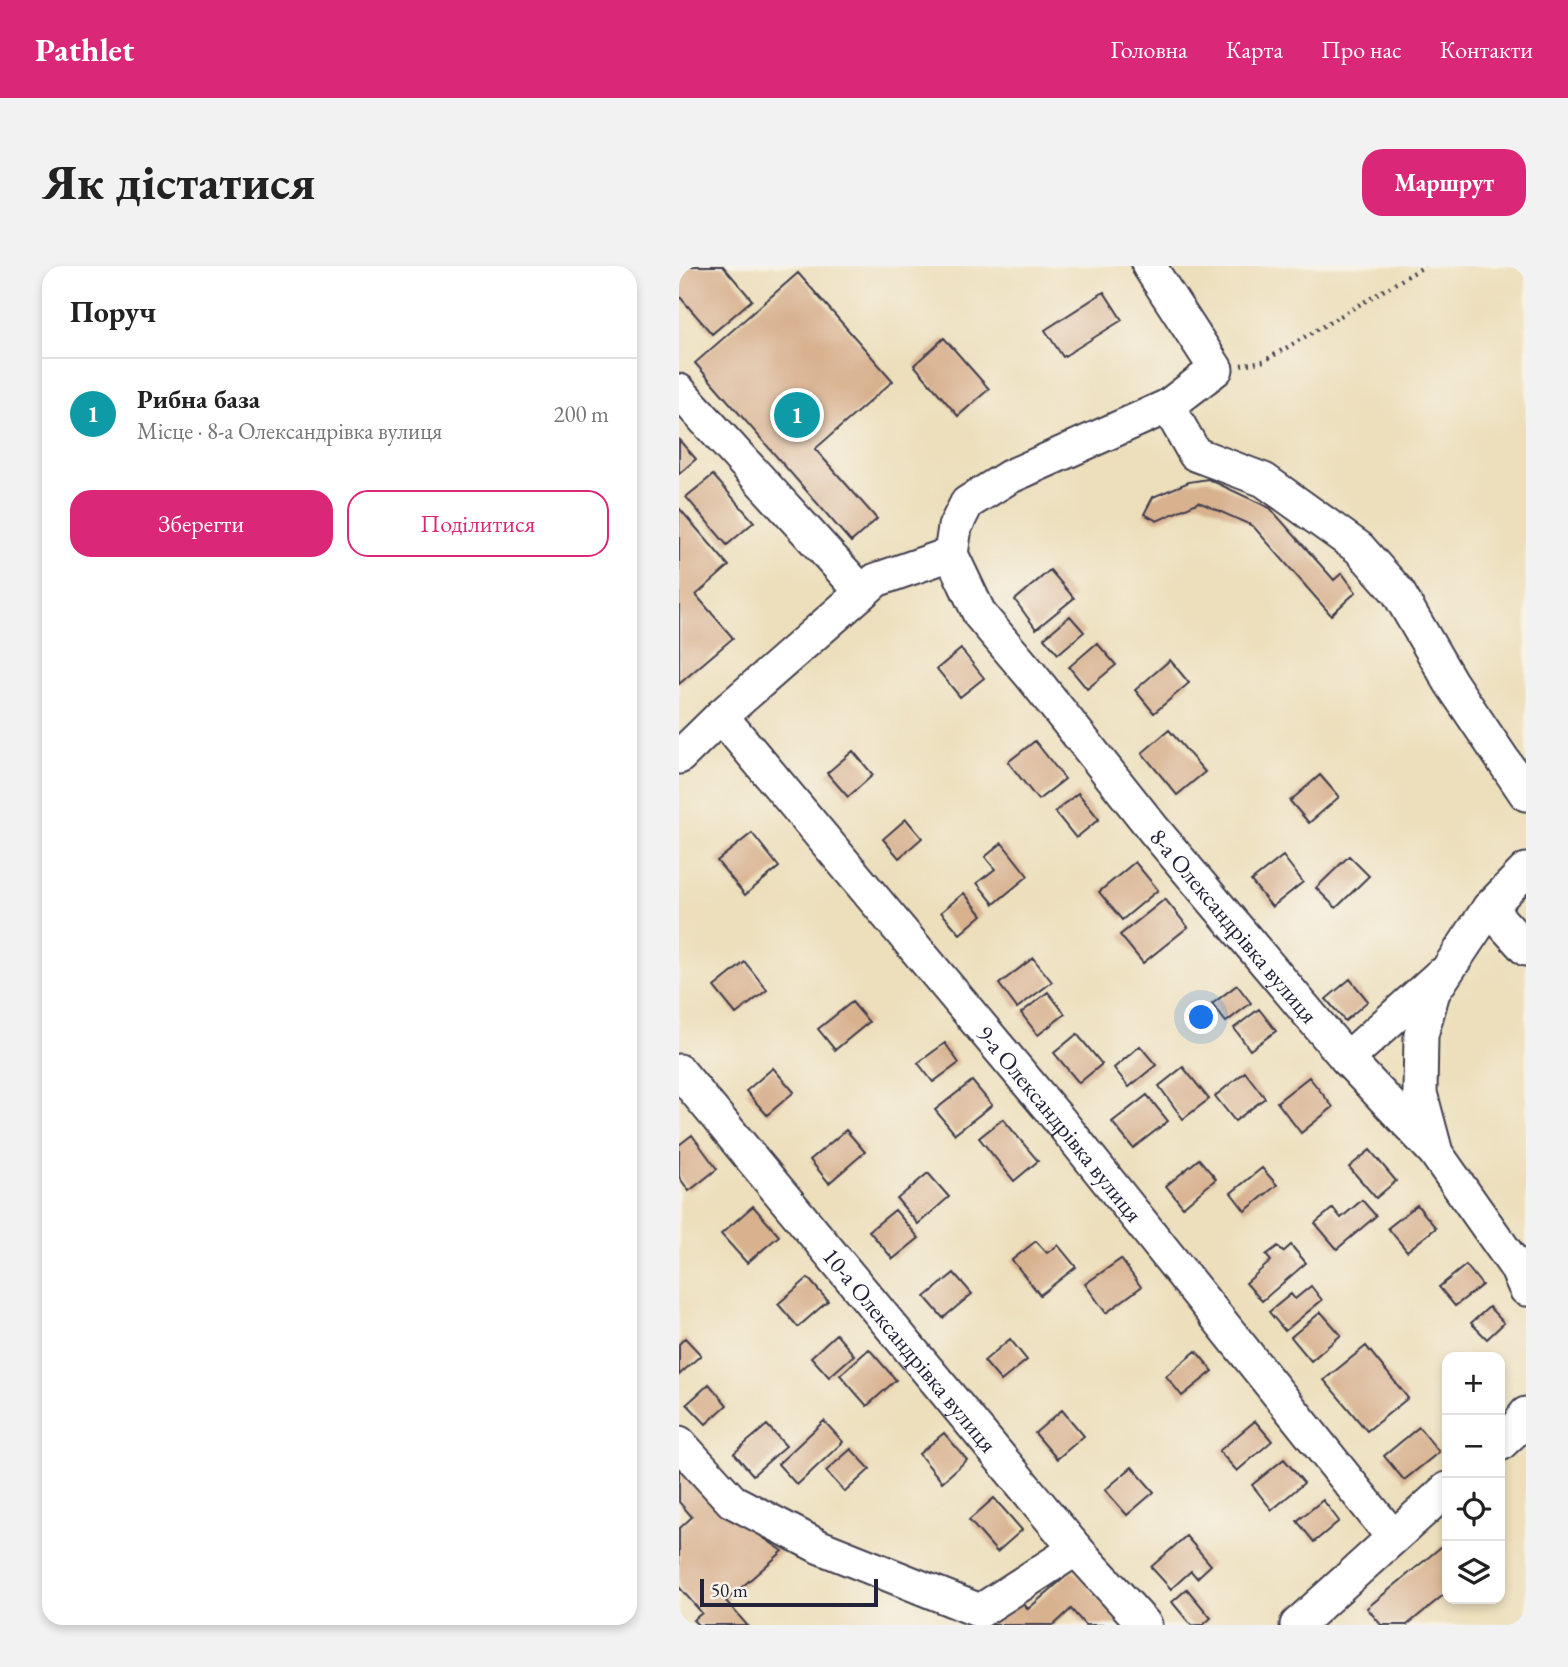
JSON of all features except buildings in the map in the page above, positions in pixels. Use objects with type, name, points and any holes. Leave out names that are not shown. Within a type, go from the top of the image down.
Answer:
[{"type":"street","points":[[679,757],[721,716],[876,580],[951,554],[955,527],[967,503],[1009,477],[1168,407],[1216,369],[1149,266]]},
{"type":"street","points":[[679,391],[862,592]]},
{"type":"street","points":[[1168,407],[1195,454],[1264,480],[1359,548],[1398,592],[1451,683],[1526,794]]},
{"type":"street","name":"8-а Олександрівка вулиця","points":[[951,554],[980,615],[1154,830],[1347,1059],[1435,1152],[1516,1267],[1526,1289]]},
{"type":"street","name":"9-а Олександрівка вулиця","points":[[721,716],[1061,1121],[1393,1537]]},
{"type":"street","points":[[1435,1152],[1420,1093],[1421,1035],[1433,992],[1489,908],[1526,870]]},
{"type":"street","points":[[1489,908],[1526,949]]},
{"type":"street","points":[[1347,1059],[1453,963]]},
{"type":"street","name":"10-а Олександрівка вулиця","points":[[679,1071],[1076,1549],[1145,1625]]},
{"type":"street","points":[[1505,1439],[1526,1414]]},
{"type":"street","points":[[679,1443],[732,1502],[820,1547],[979,1611],[1076,1549]]},
{"type":"street","points":[[1297,1625],[1442,1493]]},
{"type":"path","points":[[1216,369],[1264,362],[1425,266]]},
{"type":"place","name":"Рибна база","points":[[797,415]]}]
